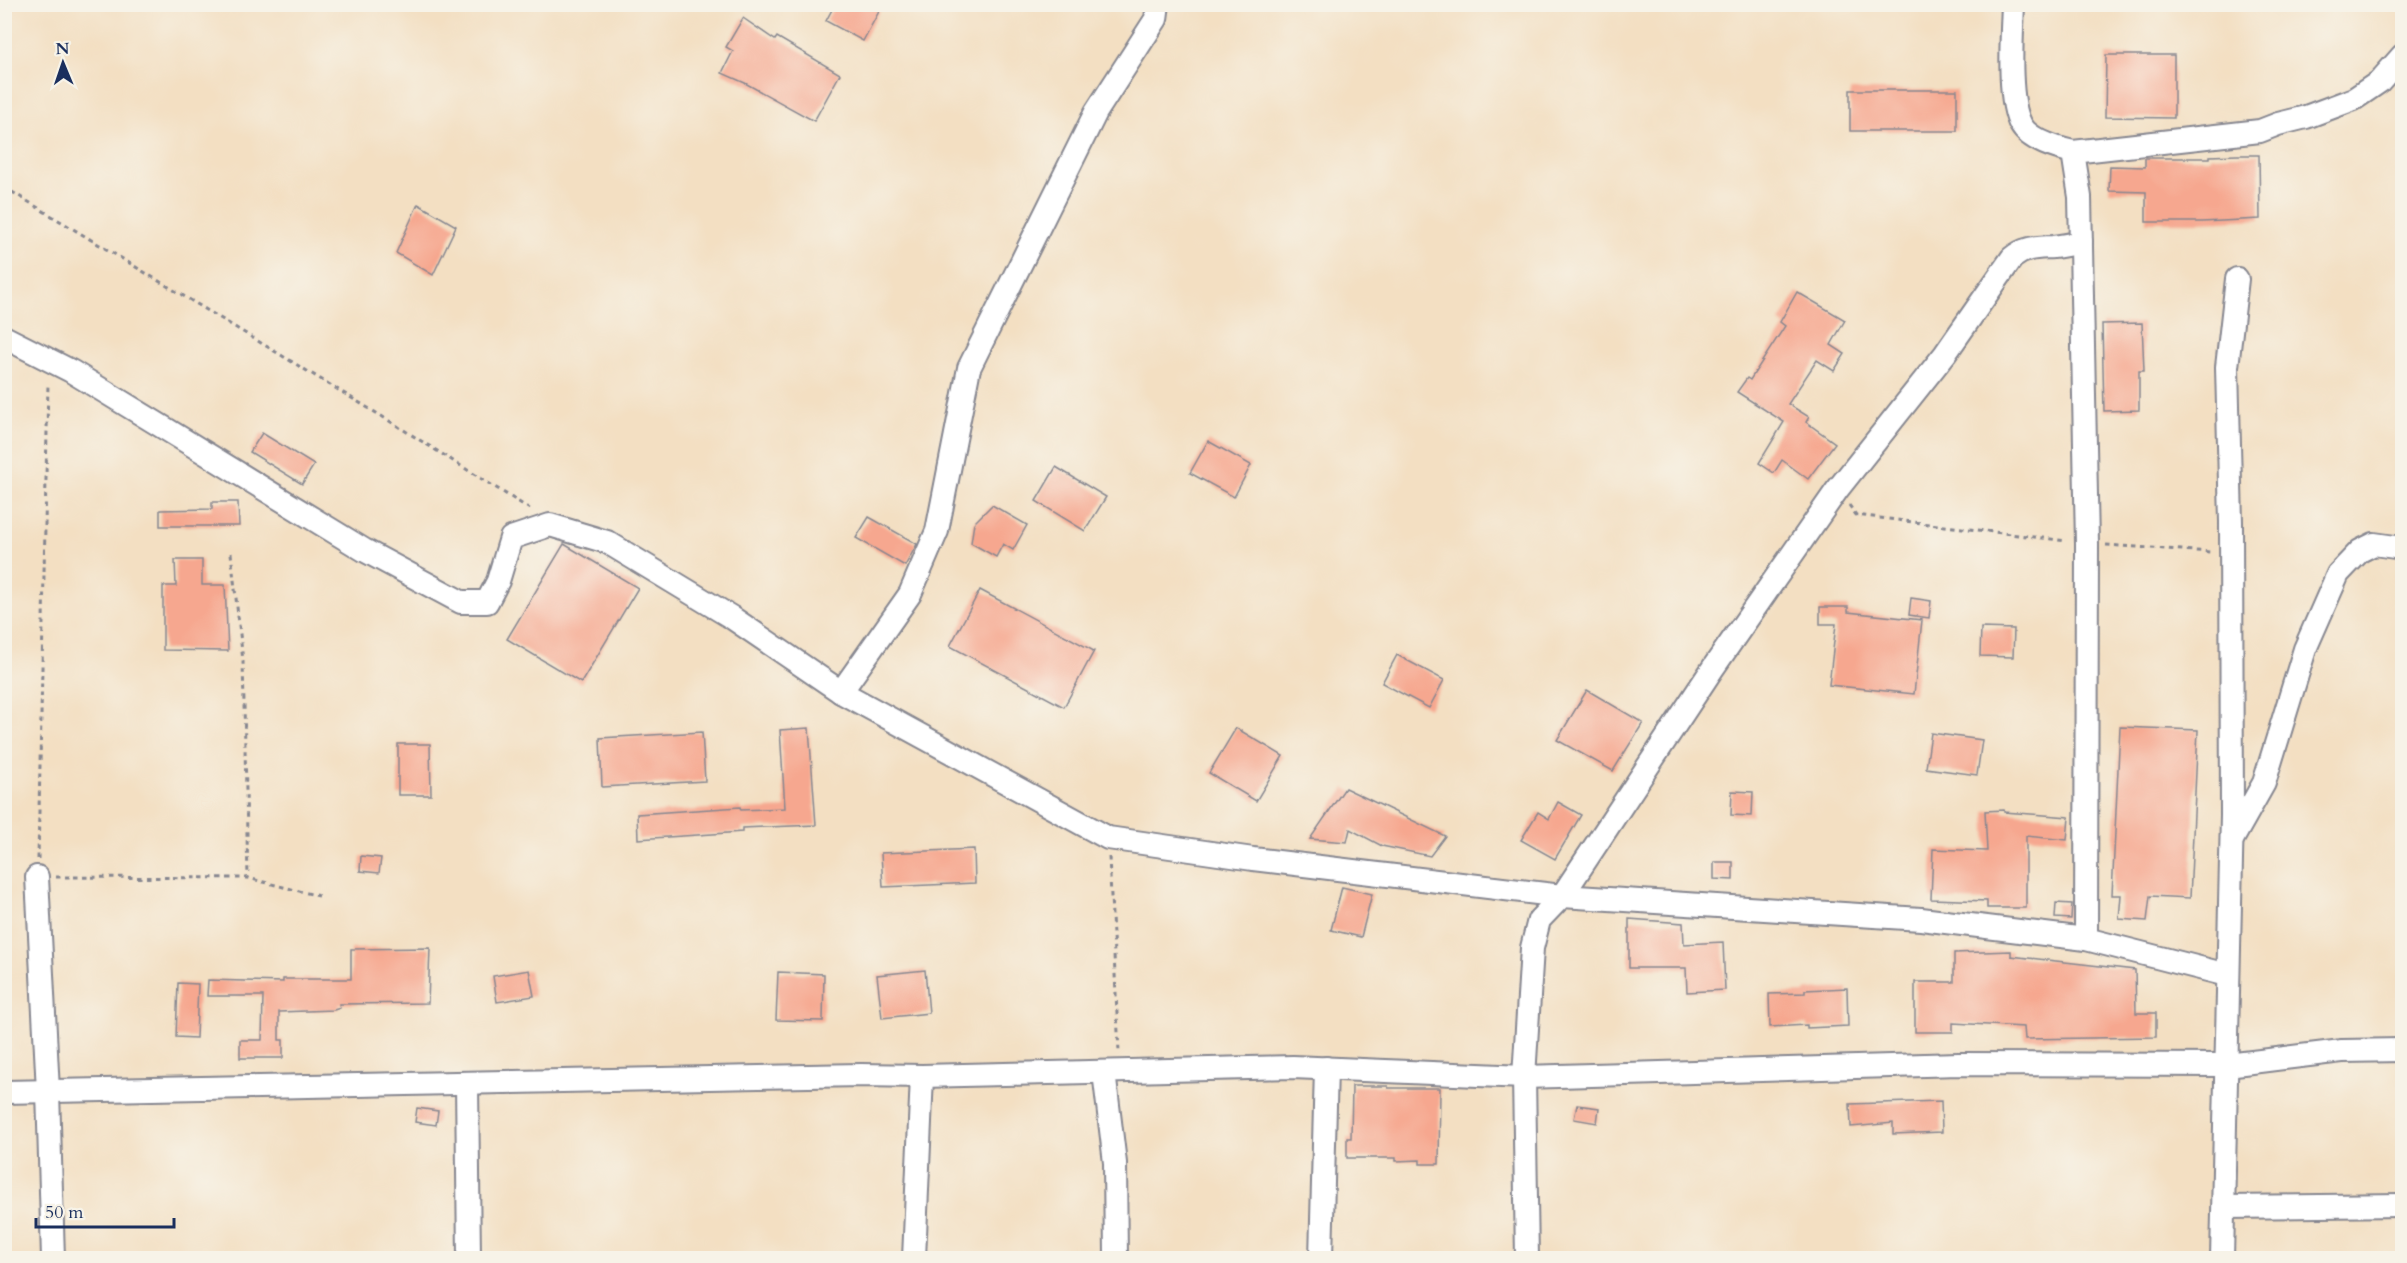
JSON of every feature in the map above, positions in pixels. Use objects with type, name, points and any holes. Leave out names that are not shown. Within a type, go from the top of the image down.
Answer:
[{"type":"street","points":[[841,692],[910,594],[937,531],[969,368],[1096,112],[1156,19],[1158,4]]},
{"type":"street","points":[[2013,4],[2012,91],[2021,126],[2044,144],[2073,152],[2260,131],[2354,99],[2379,82],[2403,56]]},
{"type":"street","points":[[2073,152],[2080,197],[2087,544],[2086,939]]},
{"type":"street","points":[[1527,1258],[1524,1077],[1532,948],[1539,920],[1562,896],[1713,668],[1837,490],[1945,354],[2012,258],[2020,251],[2031,247],[2054,247],[2081,242]]},
{"type":"street","points":[[2223,1258],[2231,841],[2231,554],[2227,367],[2237,279]]},
{"type":"street","points":[[4,337],[71,371],[364,550],[461,602],[487,602],[498,580],[511,538],[550,525],[607,542],[731,617],[841,692],[1108,838],[1253,859],[1562,896],[1921,919],[2086,939],[2227,975]]},
{"type":"street","points":[[2231,841],[2264,783],[2305,649],[2338,574],[2360,551],[2374,544],[2403,548]]},
{"type":"street","points":[[38,877],[53,1258]]},
{"type":"street","points":[[4,1092],[861,1075],[922,1076],[1293,1067],[1524,1077],[1959,1064],[2227,1065],[2342,1051],[2403,1050]]},
{"type":"street","points":[[1321,1258],[1326,1068]]},
{"type":"street","points":[[1112,1071],[1116,1258]]},
{"type":"street","points":[[914,1258],[922,1076]]},
{"type":"street","points":[[467,1083],[469,1258]]},
{"type":"street","points":[[2224,1207],[2403,1205]]},
{"type":"path","points":[[4,187],[384,417],[531,509],[550,525]]},
{"type":"path","points":[[71,371],[48,384],[38,877],[248,878],[319,896]]},
{"type":"path","points":[[1837,490],[1856,515],[2087,544],[2231,554]]},
{"type":"path","points":[[231,553],[243,661],[248,878]]},
{"type":"path","points":[[1108,838],[1112,1071]]},
{"type":"building","points":[[835,4],[883,4],[863,41],[826,21]]},
{"type":"building","points":[[743,18],[775,40],[777,37],[840,74],[814,121],[722,73],[733,51],[726,47]]},
{"type":"building","points":[[2106,55],[2174,55],[2174,118],[2105,117]]},
{"type":"building","points":[[1850,90],[1957,90],[1957,131],[1850,131]]},
{"type":"building","points":[[2259,155],[2260,219],[2146,222],[2146,192],[2109,191],[2110,166],[2145,167],[2145,158]]},
{"type":"building","points":[[418,204],[456,226],[433,275],[396,253]]},
{"type":"building","points":[[1797,292],[1845,320],[1831,345],[1845,354],[1834,371],[1817,360],[1788,404],[1809,417],[1806,422],[1835,443],[1808,479],[1782,460],[1774,473],[1759,463],[1784,422],[1737,392],[1747,378],[1750,380],[1785,326],[1780,322]]},
{"type":"building","points":[[2142,323],[2144,371],[2139,371],[2139,410],[2104,411],[2102,324]]},
{"type":"building","points":[[262,433],[314,465],[302,484],[250,452]]},
{"type":"building","points":[[1208,441],[1251,465],[1234,497],[1190,473]]},
{"type":"building","points":[[1056,467],[1106,497],[1085,531],[1036,501]]},
{"type":"building","points":[[212,502],[238,502],[239,526],[160,526],[160,510],[212,509]]},
{"type":"building","points":[[992,505],[1027,525],[1013,550],[1003,544],[996,557],[971,543],[974,523]]},
{"type":"building","points":[[869,517],[917,544],[905,566],[856,538]]},
{"type":"building","points":[[564,544],[638,588],[581,683],[507,639]]},
{"type":"building","points":[[175,560],[202,560],[202,585],[225,585],[228,651],[163,650],[163,586],[176,586]]},
{"type":"building","points":[[980,590],[1094,651],[1064,707],[950,646]]},
{"type":"building","points":[[1911,598],[1931,601],[1929,618],[1909,615]]},
{"type":"building","points":[[1820,607],[1848,607],[1848,612],[1922,620],[1914,694],[1829,685],[1836,624],[1820,624]]},
{"type":"building","points":[[1981,628],[2014,629],[2013,657],[1980,656]]},
{"type":"building","points":[[1397,655],[1444,680],[1429,708],[1382,683]]},
{"type":"building","points":[[1587,690],[1643,723],[1613,771],[1557,740]]},
{"type":"building","points":[[2120,727],[2198,730],[2190,898],[2150,896],[2147,921],[2119,919],[2121,895],[2112,895]]},
{"type":"building","points":[[809,728],[816,825],[742,828],[742,832],[638,839],[637,814],[740,807],[741,810],[785,808],[780,730]]},
{"type":"building","points":[[1236,728],[1283,756],[1256,801],[1209,773]]},
{"type":"building","points":[[702,732],[705,781],[602,787],[600,738]]},
{"type":"building","points":[[1931,733],[1982,740],[1977,775],[1926,768]]},
{"type":"building","points":[[398,744],[430,744],[431,795],[398,795]]},
{"type":"building","points":[[1345,788],[1445,836],[1430,856],[1382,846],[1350,829],[1347,842],[1310,839]]},
{"type":"building","points":[[1732,791],[1753,792],[1752,816],[1731,815]]},
{"type":"building","points":[[1558,802],[1581,815],[1555,859],[1521,840],[1538,812],[1549,819]]},
{"type":"building","points":[[2004,810],[2004,812],[2069,817],[2067,840],[2026,836],[2026,908],[1987,908],[1987,901],[1931,899],[1933,849],[1987,851],[1985,811]]},
{"type":"building","points":[[974,849],[975,883],[883,887],[881,853]]},
{"type":"building","points":[[361,856],[381,858],[379,873],[360,871]]},
{"type":"building","points":[[1714,862],[1733,862],[1733,880],[1714,879]]},
{"type":"building","points":[[1342,887],[1372,894],[1361,937],[1331,930]]},
{"type":"building","points":[[2056,903],[2072,904],[2071,919],[2055,918]]},
{"type":"building","points":[[1629,919],[1683,923],[1684,944],[1723,942],[1725,990],[1687,992],[1686,968],[1629,968]]},
{"type":"building","points":[[430,948],[428,1003],[339,1004],[340,1008],[334,1010],[279,1012],[279,1040],[283,1040],[283,1058],[240,1058],[240,1040],[262,1040],[263,996],[207,996],[208,980],[283,982],[283,979],[351,979],[351,949]]},
{"type":"building","points":[[2011,951],[2011,956],[2135,970],[2136,1013],[2156,1013],[2156,1037],[2025,1039],[2024,1027],[1953,1023],[1953,1032],[1915,1032],[1915,982],[1954,982],[1954,953]]},
{"type":"building","points":[[529,970],[534,996],[497,1002],[493,976]]},
{"type":"building","points":[[925,970],[929,1013],[882,1018],[877,975]]},
{"type":"building","points":[[778,972],[824,974],[823,1021],[776,1020]]},
{"type":"building","points":[[178,983],[198,984],[196,1038],[176,1037]]},
{"type":"building","points":[[1847,988],[1848,1026],[1770,1027],[1769,994]]},
{"type":"building","points":[[1352,1086],[1440,1088],[1439,1164],[1420,1164],[1420,1160],[1396,1161],[1396,1158],[1347,1158],[1347,1138],[1351,1138]]},
{"type":"building","points":[[1941,1101],[1942,1132],[1893,1134],[1893,1123],[1851,1127],[1850,1104]]},
{"type":"building","points":[[1577,1105],[1599,1108],[1597,1123],[1574,1119]]},
{"type":"building","points":[[417,1108],[438,1111],[436,1125],[415,1122]]}]
